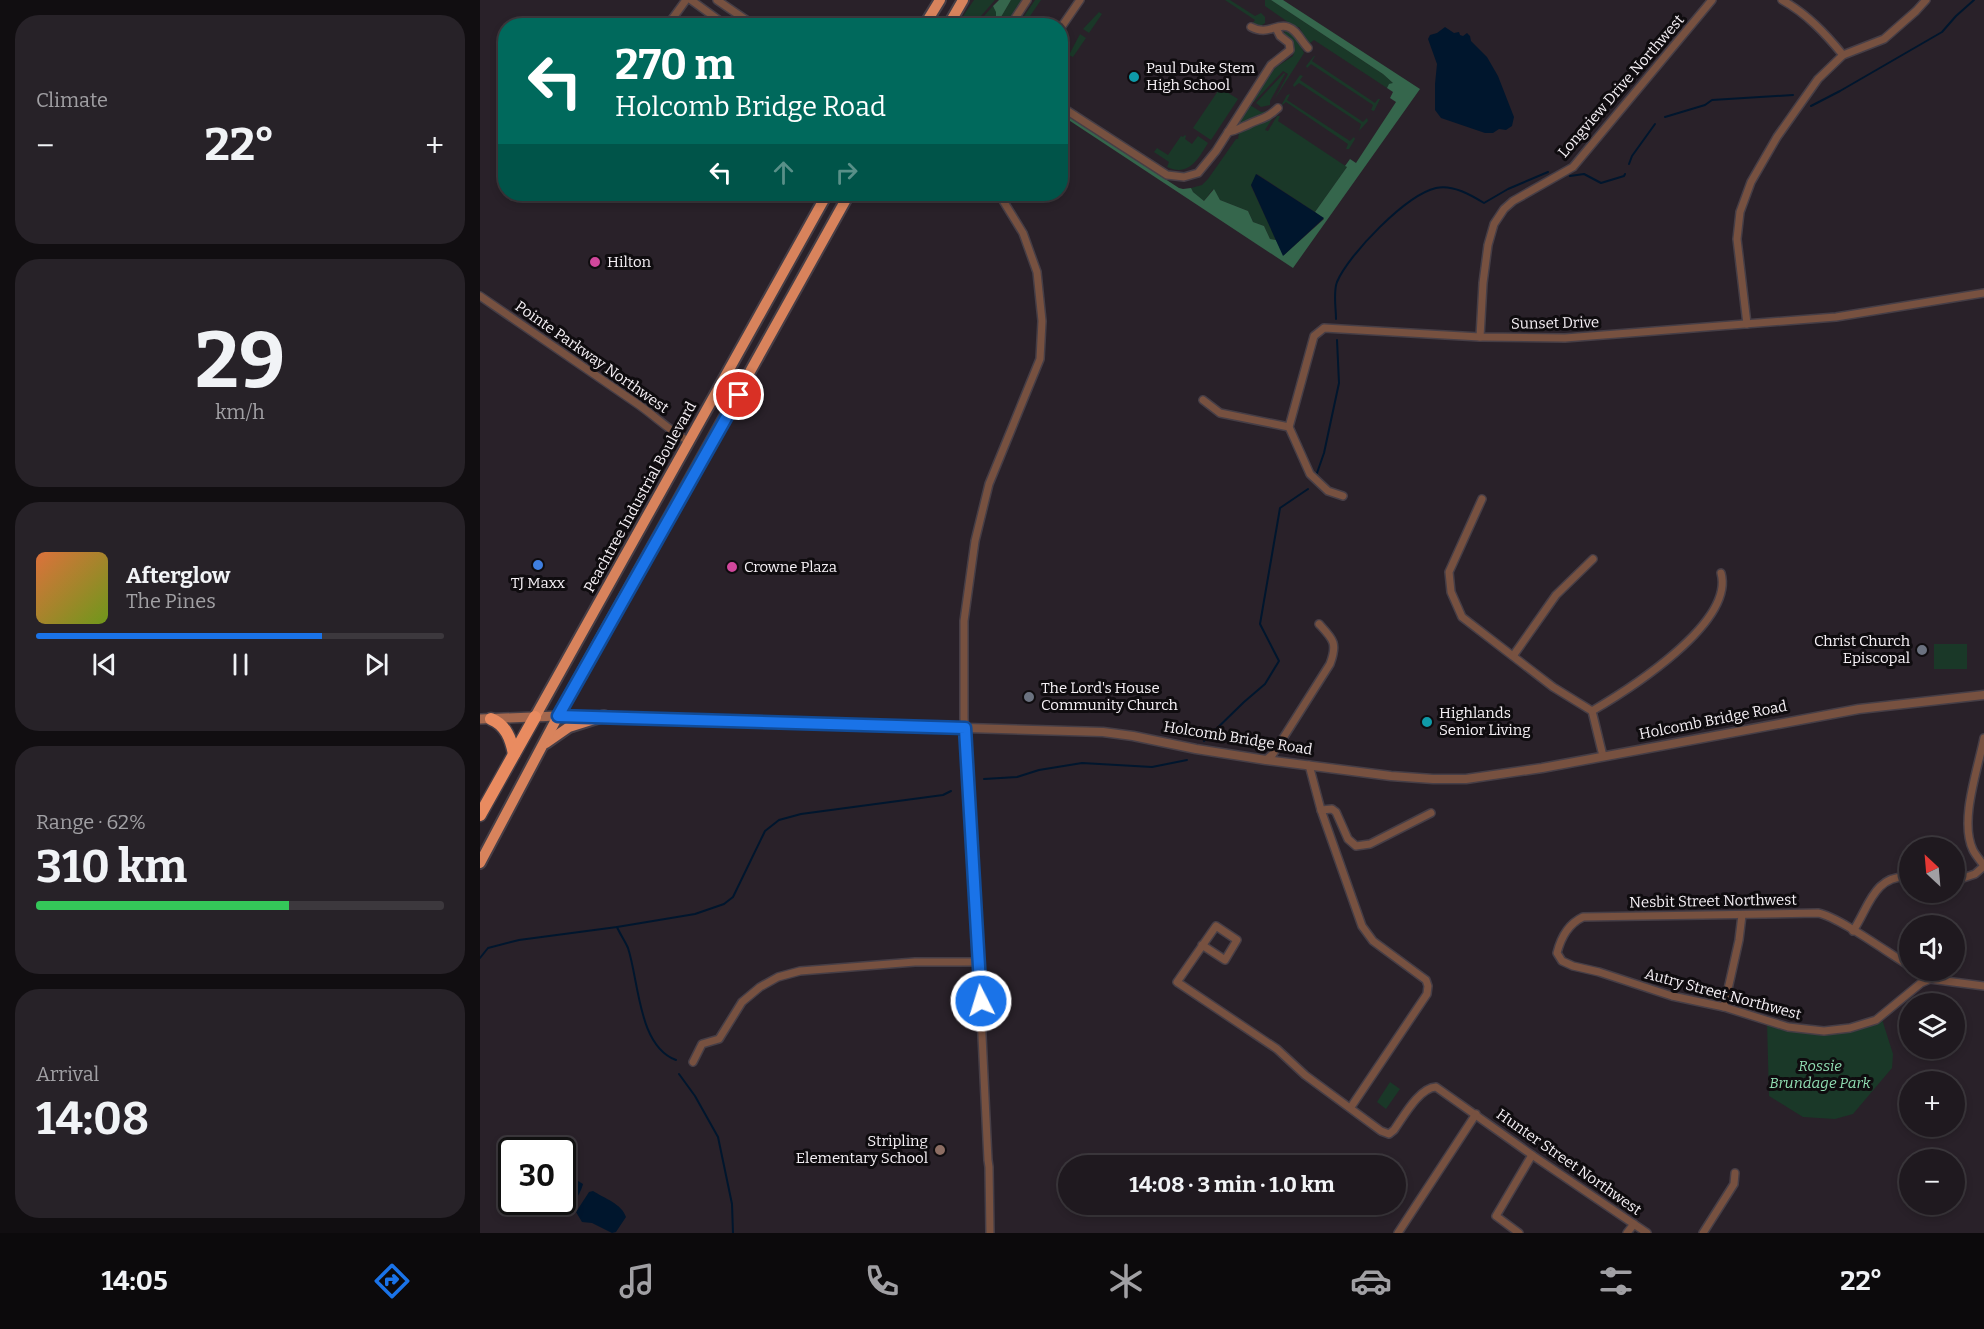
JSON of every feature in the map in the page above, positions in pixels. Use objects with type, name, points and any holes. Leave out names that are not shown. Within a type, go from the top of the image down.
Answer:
[{"type":"highway","points":[[929,18],[940,0]]},
{"type":"highway","points":[[953,18],[963,0]]},
{"type":"highway","name":"Peachtree Industrial Boulevard","points":[[480,815],[668,482],[688,441],[822,201]]},
{"type":"highway","points":[[480,863],[558,716],[845,201]]},
{"type":"highway","points":[[541,747],[569,728],[604,716]]},
{"type":"highway","points":[[485,719],[497,721],[505,729],[512,743],[514,754]]},
{"type":"main road","name":"Holcomb Bridge Road","points":[[485,719],[558,716]]},
{"type":"street","points":[[674,18],[688,0],[715,18]]},
{"type":"street","points":[[717,0],[743,18]]},
{"type":"street","points":[[1015,18],[1027,0]]},
{"type":"street","points":[[1068,18],[1080,0]]},
{"type":"street","name":"Longview Drive Northwest","points":[[1480,337],[1488,245],[1494,224],[1504,209],[1513,201],[1573,167],[1712,0]]},
{"type":"street","points":[[1782,0],[1822,29],[1843,55]]},
{"type":"street","points":[[1748,324],[1737,239],[1740,212],[1751,182],[1777,137],[1818,79],[1843,55],[1884,39],[1926,0]]},
{"type":"street","points":[[1251,27],[1267,31],[1276,27],[1287,27],[1297,33],[1308,48]]},
{"type":"street","points":[[1068,111],[1161,172],[1176,178],[1198,173],[1228,132],[1271,65],[1290,50],[1289,43],[1280,36],[1276,27]]},
{"type":"street","points":[[1228,132],[1260,121],[1278,108]]},
{"type":"street","points":[[990,1233],[989,1167],[965,728],[964,621],[975,541],[988,484],[1040,359],[1042,303],[1037,272],[1023,233],[1003,201]]},
{"type":"street","name":"Sunset Drive","points":[[1289,427],[1314,336],[1324,328],[1480,337],[1565,338],[1836,317],[1984,294]]},
{"type":"street","name":"Pointe Parkway Northwest","points":[[480,296],[659,418],[674,433],[688,441]]},
{"type":"street","points":[[1203,400],[1220,413],[1289,427],[1310,474],[1328,491],[1343,496]]},
{"type":"street","points":[[1482,500],[1449,572],[1451,592],[1462,617],[1553,687],[1592,711],[1603,756]]},
{"type":"street","points":[[1513,656],[1556,595],[1593,559]]},
{"type":"street","points":[[1592,711],[1667,661],[1697,632],[1718,599],[1724,584],[1721,573]]},
{"type":"street","points":[[1266,760],[1273,754],[1330,664],[1335,652],[1333,639],[1318,624]]},
{"type":"street","name":"Holcomb Bridge Road","points":[[558,716],[1103,732],[1266,760],[1391,776],[1447,779],[1512,772],[1859,709],[1984,695]]},
{"type":"street","points":[[1965,877],[1975,874],[1984,866],[1973,850],[1968,834],[1969,807],[1983,752],[1984,738]]},
{"type":"street","points":[[1202,945],[1225,960],[1237,940],[1216,926],[1202,945],[1177,982],[1277,1048],[1305,1075],[1351,1107],[1427,994],[1428,986],[1426,980],[1373,941],[1362,926],[1321,810],[1309,765]]},
{"type":"street","points":[[1321,810],[1332,809],[1336,812],[1348,839],[1356,846],[1370,844],[1431,813]]},
{"type":"street","points":[[1852,931],[1879,885],[1899,877]]},
{"type":"street","name":"Nesbit Street Northwest","points":[[1586,969],[1562,961],[1557,953],[1565,932],[1583,917],[1818,913],[1828,916],[1899,959]]},
{"type":"street","points":[[1724,1007],[1739,940],[1742,915]]},
{"type":"street","points":[[693,1062],[702,1044],[719,1040],[742,1002],[760,987],[778,977],[800,971],[906,962],[978,962]]},
{"type":"street","name":"Autry Street Northwest","points":[[1586,969],[1672,996],[1724,1007],[1788,1027],[1824,1031],[1847,1028],[1878,1019],[1926,981]]},
{"type":"street","points":[[1945,981],[1984,986]]},
{"type":"street","name":"Hunter Street Northwest","points":[[1351,1107],[1381,1131],[1389,1134],[1423,1092],[1429,1087],[1436,1086],[1647,1233]]},
{"type":"street","points":[[1398,1233],[1476,1114]]},
{"type":"street","points":[[1519,1233],[1496,1216],[1532,1155]]},
{"type":"street","points":[[1703,1233],[1734,1184],[1735,1173]]},
{"type":"street","points":[[1627,1233],[1634,1224]]},
{"type":"green space","points":[[974,0],[995,0],[979,18],[962,18]]},
{"type":"green space","points":[[999,0],[1011,0],[1001,17],[996,18],[993,6]]},
{"type":"green space","points":[[1011,0],[1023,0],[1011,18],[982,18],[993,6],[1001,17]]},
{"type":"green space","points":[[1035,0],[1041,0],[1029,18],[1023,18]]},
{"type":"green space","points":[[1225,0],[1230,0],[1255,16],[1261,13],[1265,17],[1265,23],[1259,27],[1252,24],[1255,20]]},
{"type":"green space","points":[[1265,0],[1271,0],[1383,74],[1394,84],[1389,84],[1387,88],[1314,40],[1308,42],[1299,27],[1295,27],[1265,6]]},
{"type":"green space","points":[[1271,0],[1283,0],[1420,89],[1293,268],[1068,120],[1068,116],[1179,188],[1191,188],[1204,201],[1214,189],[1220,200],[1248,211],[1253,222],[1264,226],[1270,239],[1276,240],[1284,255],[1324,219],[1315,212],[1347,167],[1345,166],[1350,159],[1356,163],[1396,102],[1390,98],[1393,92],[1387,88],[1393,83],[1383,74]]},
{"type":"green space","points":[[1099,12],[1102,14],[1089,33],[1083,29]]},
{"type":"green space","points":[[1285,30],[1296,37],[1304,53],[1274,100],[1288,74],[1283,71],[1254,102],[1252,101],[1275,68],[1293,56],[1293,43],[1284,34]]},
{"type":"green space","points":[[1080,34],[1086,38],[1073,57],[1069,55]]},
{"type":"green space","points":[[1314,56],[1312,61],[1375,103],[1380,99],[1374,111],[1371,110],[1373,105],[1311,64],[1307,68],[1306,66]]},
{"type":"green space","points":[[1284,73],[1270,105],[1261,107],[1256,103]]},
{"type":"green space","points":[[1300,75],[1303,76],[1300,80],[1363,122],[1367,118],[1368,121],[1359,131],[1361,124],[1299,83],[1294,87]]},
{"type":"green space","points":[[1220,88],[1238,99],[1211,140],[1193,128]]},
{"type":"green space","points":[[1290,94],[1287,100],[1350,141],[1354,137],[1349,149],[1346,149],[1348,144],[1286,102],[1281,106]]},
{"type":"green space","points":[[1250,105],[1261,112],[1269,111],[1238,127],[1237,125]]},
{"type":"green space","points":[[1274,116],[1265,130],[1268,131],[1277,116],[1280,116],[1278,121],[1347,167],[1315,212],[1257,174],[1251,186],[1276,240],[1270,239],[1264,226],[1253,222],[1248,211],[1220,200],[1213,189],[1204,201],[1191,188],[1202,185],[1208,179],[1238,139],[1239,133],[1252,124],[1264,122]]},
{"type":"green space","points":[[1185,135],[1185,139],[1192,144],[1198,136],[1208,143],[1192,165],[1187,168],[1181,170],[1167,167],[1169,162],[1154,152],[1157,148],[1168,155],[1181,136]]},
{"type":"green space","points":[[1934,644],[1967,644],[1967,669],[1934,669]]},
{"type":"green space","name":"Rossie Brundage Park","points":[[1881,1016],[1893,1054],[1892,1068],[1853,1114],[1835,1119],[1803,1117],[1769,1096],[1767,1022],[1824,1031]]},
{"type":"green space","points":[[1390,1082],[1400,1089],[1386,1109],[1377,1102]]},
{"type":"water","points":[[1445,27],[1463,36],[1467,33],[1471,41],[1487,57],[1498,76],[1514,117],[1512,126],[1506,130],[1499,129],[1493,133],[1485,133],[1441,118],[1435,110],[1437,64],[1428,39],[1430,35]]},
{"type":"water","points":[[1256,174],[1324,218],[1283,256],[1251,185]]},
{"type":"water","points":[[576,1180],[583,1184],[576,1198]]},
{"type":"water","points":[[593,1191],[617,1205],[624,1212],[626,1217],[616,1232],[612,1233],[592,1223],[582,1222],[576,1212],[589,1192]]},
{"type":"waterway","points":[[1811,106],[1942,32],[1974,0]]},
{"type":"waterway","points":[[1665,117],[1705,105],[1712,100],[1793,95]]},
{"type":"waterway","points":[[1629,164],[1632,156],[1655,124]]},
{"type":"waterway","points":[[1336,319],[1336,286],[1343,270],[1380,227],[1410,202],[1424,193],[1442,187],[1461,191],[1484,203],[1508,189],[1548,172]]},
{"type":"waterway","points":[[1570,176],[1584,174],[1601,183],[1625,174]]},
{"type":"waterway","points":[[1317,473],[1324,453],[1339,383],[1337,340]]},
{"type":"waterway","points":[[1204,741],[1265,684],[1279,661],[1260,624],[1280,508],[1308,489]]},
{"type":"waterway","points":[[984,779],[1017,777],[1039,770],[1082,763],[1152,767],[1187,760]]},
{"type":"waterway","points":[[480,958],[488,948],[519,940],[695,914],[724,904],[733,897],[765,831],[779,820],[801,814],[943,795],[951,791]]},
{"type":"waterway","points":[[617,927],[628,948],[647,1027],[663,1053],[676,1060]]},
{"type":"waterway","points":[[679,1074],[695,1096],[718,1137],[732,1204],[733,1233]]},
{"type":"place","name":"Paul Duke Stem High School","points":[[1134,77]]},
{"type":"place","name":"Hilton","points":[[595,262]]},
{"type":"place","name":"TJ Maxx","points":[[538,565]]},
{"type":"place","name":"Crowne Plaza","points":[[732,567]]},
{"type":"place","name":"Christ Church Episcopal","points":[[1922,650]]},
{"type":"place","name":"The Lord's House Community Church","points":[[1029,697]]},
{"type":"place","name":"Highlands Senior Living","points":[[1427,722]]},
{"type":"place","name":"Stripling Elementary School","points":[[940,1150]]},
{"type":"route","points":[[739,395],[558,716],[965,728],[981,1001]]}]
